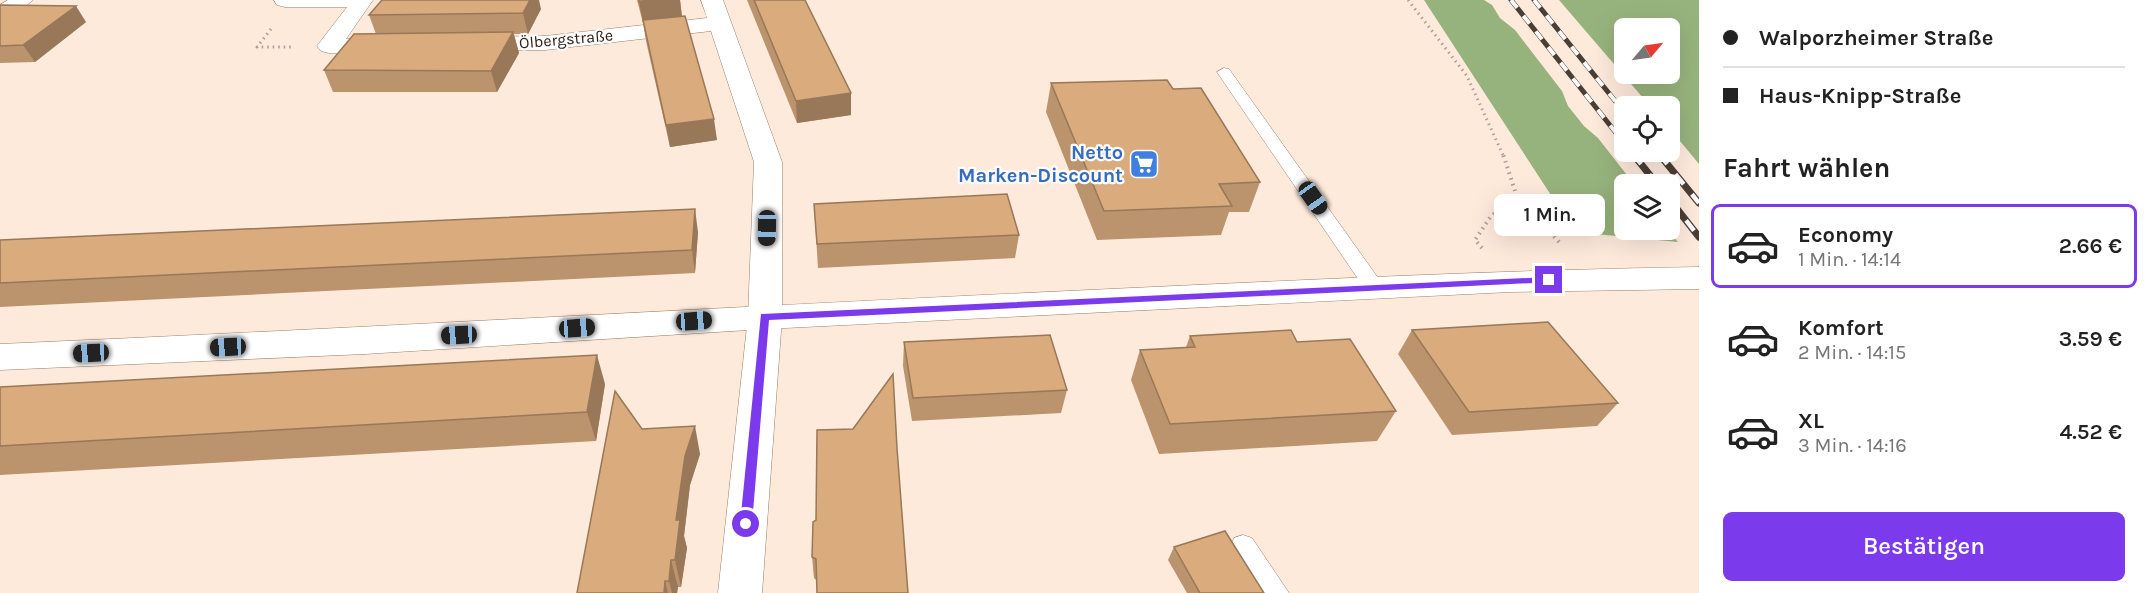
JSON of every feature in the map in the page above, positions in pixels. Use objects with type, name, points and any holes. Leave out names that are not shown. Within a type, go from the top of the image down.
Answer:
[{"type":"street","points":[[0,16],[22,0]]},
{"type":"street","points":[[285,0],[363,1],[329,46]]},
{"type":"street","points":[[716,12],[768,162],[765,317],[740,593]]},
{"type":"street","name":"Ölbergstraße","points":[[449,45],[545,43],[716,12]]},
{"type":"street","points":[[329,46],[413,45]]},
{"type":"street","points":[[0,357],[365,341],[765,317],[1374,287],[1510,281],[1699,278]]},
{"type":"lane","points":[[1224,72],[1374,287]]},
{"type":"lane","points":[[1243,546],[1276,593]]},
{"type":"path","points":[[294,0],[257,47],[329,46]]},
{"type":"path","points":[[1408,0],[1467,76],[1506,161],[1517,197],[1556,237],[1589,280]]},
{"type":"path","points":[[1510,281],[1475,240],[1491,216],[1517,197]]},
{"type":"green space","points":[[1424,0],[1484,0],[1492,5],[1500,18],[1515,30],[1562,91],[1568,106],[1584,126],[1598,138],[1614,158],[1614,162],[1617,162],[1626,174],[1614,174],[1614,236],[1575,232]]},
{"type":"green space","points":[[1559,0],[1699,0],[1699,164],[1680,141],[1680,96],[1641,96],[1631,84],[1680,84],[1680,18],[1614,18],[1614,64]]},
{"type":"building","points":[[382,0],[530,0],[523,13],[369,15]]},
{"type":"building","points":[[754,0],[805,0],[851,93],[796,101]]},
{"type":"building","points":[[0,5],[76,6],[23,45],[0,46]]},
{"type":"building","points":[[685,16],[714,119],[666,125],[643,20]]},
{"type":"building","points":[[513,32],[491,71],[324,70],[354,34]]},
{"type":"building","name":"Netto Marken-Discount","points":[[1167,80],[1173,89],[1201,88],[1260,182],[1219,184],[1232,206],[1104,211],[1051,83]]},
{"type":"building","points":[[1007,194],[1019,235],[817,244],[814,204]]},
{"type":"building","points":[[695,209],[692,250],[0,283],[0,240]]},
{"type":"building","points":[[1548,322],[1618,403],[1469,412],[1412,330]]},
{"type":"building","points":[[1291,330],[1297,342],[1350,339],[1396,411],[1170,424],[1140,350],[1195,347],[1190,336]]},
{"type":"building","points":[[1050,335],[1067,390],[913,398],[904,342]]},
{"type":"building","points":[[597,355],[587,412],[0,446],[0,387]]},
{"type":"building","points":[[893,374],[908,593],[817,593],[816,559],[812,557],[813,522],[816,520],[817,430],[853,429]]},
{"type":"building","points":[[615,391],[642,429],[695,426],[685,456],[676,520],[680,520],[675,560],[671,560],[669,581],[665,581],[664,593],[577,593]]},
{"type":"building","points":[[1225,531],[1264,593],[1200,593],[1174,547]]},
{"type":"railway","points":[[1511,0],[1614,130]]},
{"type":"railway","points":[[1534,0],[1614,100]]},
{"type":"railway","points":[[1639,162],[1649,174]]},
{"type":"railway","points":[[1666,162],[1699,203]]},
{"type":"railway","points":[[1680,213],[1699,237]]},
{"type":"place","name":"Netto Marken-Discount","points":[[1144,164]]},
{"type":"route","points":[[746,524],[765,317],[1549,280]]}]
